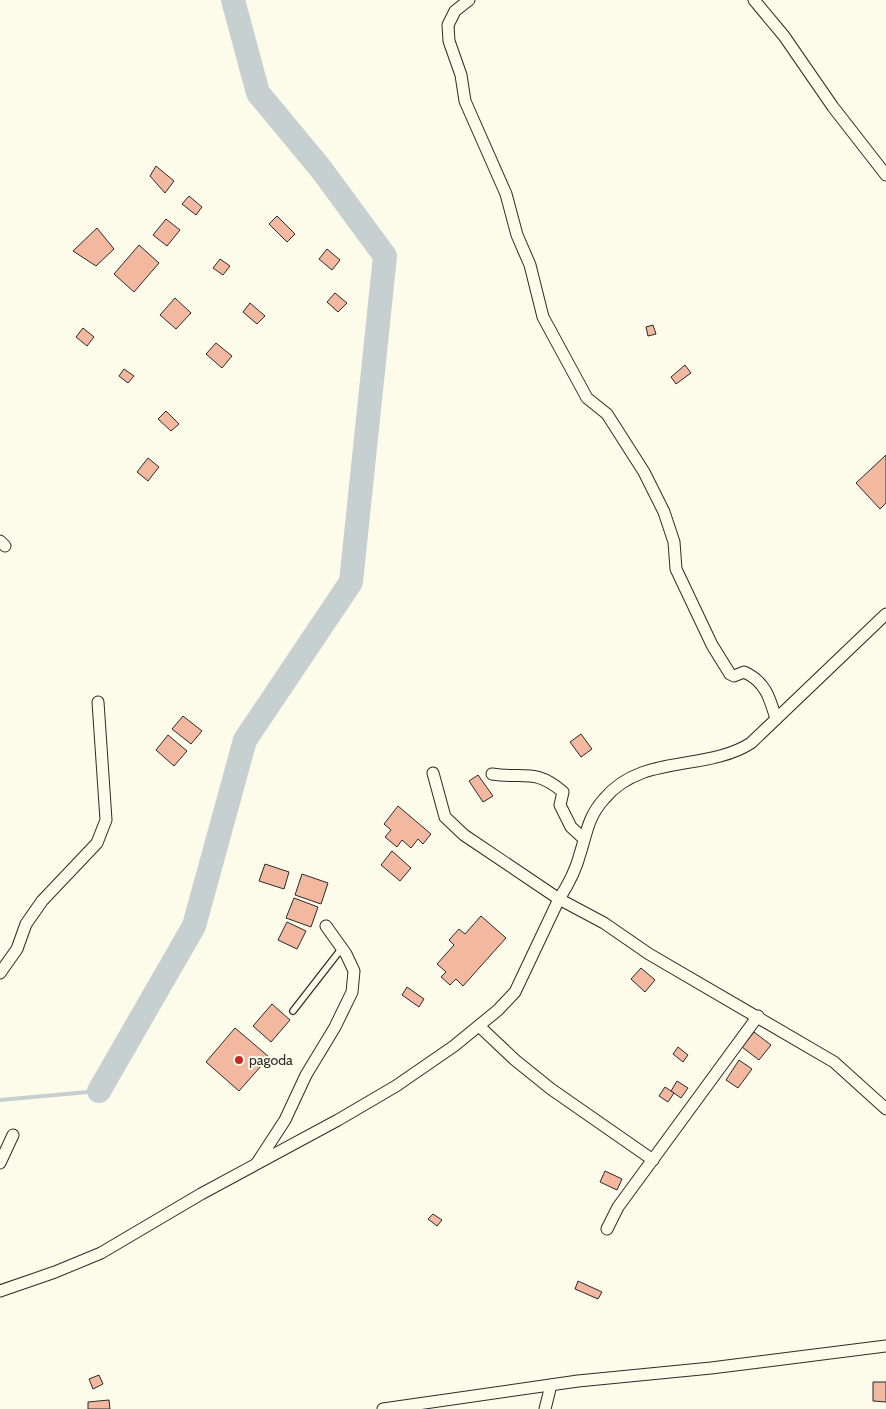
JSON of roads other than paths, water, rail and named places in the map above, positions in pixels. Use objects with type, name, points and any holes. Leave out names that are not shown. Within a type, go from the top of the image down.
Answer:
[{"type":"street","points":[[469,0],[455,11],[448,25],[449,41],[461,75],[465,101],[506,194],[517,235],[530,265],[543,317],[587,398],[607,414],[644,472],[664,512],[674,542],[676,569],[712,646],[730,674],[734,676],[744,672],[752,676],[764,687],[776,718]]},
{"type":"street","points":[[754,0],[784,36],[833,107],[886,175]]},
{"type":"street","points":[[0,1291],[101,1253],[396,1086],[454,1046],[479,1026],[515,992],[576,867],[589,821],[604,798],[640,772],[736,753],[752,743],[886,614]]},
{"type":"street","points":[[0,973],[17,949],[26,924],[42,901],[97,843],[106,820],[98,702]]},
{"type":"street","points":[[433,773],[445,817],[464,835],[559,899],[604,922],[649,954],[834,1062],[886,1109]]},
{"type":"street","points":[[492,774],[513,778],[537,775],[550,780],[563,792],[560,805],[571,827],[584,839]]},
{"type":"street","points":[[256,1164],[285,1120],[306,1075],[335,1027],[352,992],[354,971],[342,948],[326,926]]},
{"type":"street","points":[[607,1229],[618,1207],[758,1016]]},
{"type":"street","points":[[479,1026],[515,1060],[551,1089],[653,1160]]},
{"type":"street","points":[[0,1163],[13,1135]]},
{"type":"street","points":[[383,1409],[551,1385],[711,1368],[886,1346]]},
{"type":"street","points":[[545,1409],[551,1385]]},
{"type":"street","points":[[469,1409],[472,1397]]},
{"type":"lane","points":[[294,1011],[342,948]]},
{"type":"waterway","points":[[99,1091],[194,926],[245,740],[351,582],[385,256],[321,169],[258,93],[233,0]]},
{"type":"waterway","points":[[0,1100],[99,1091]]},
{"type":"place","name":"pagoda","points":[[239,1060]]}]
